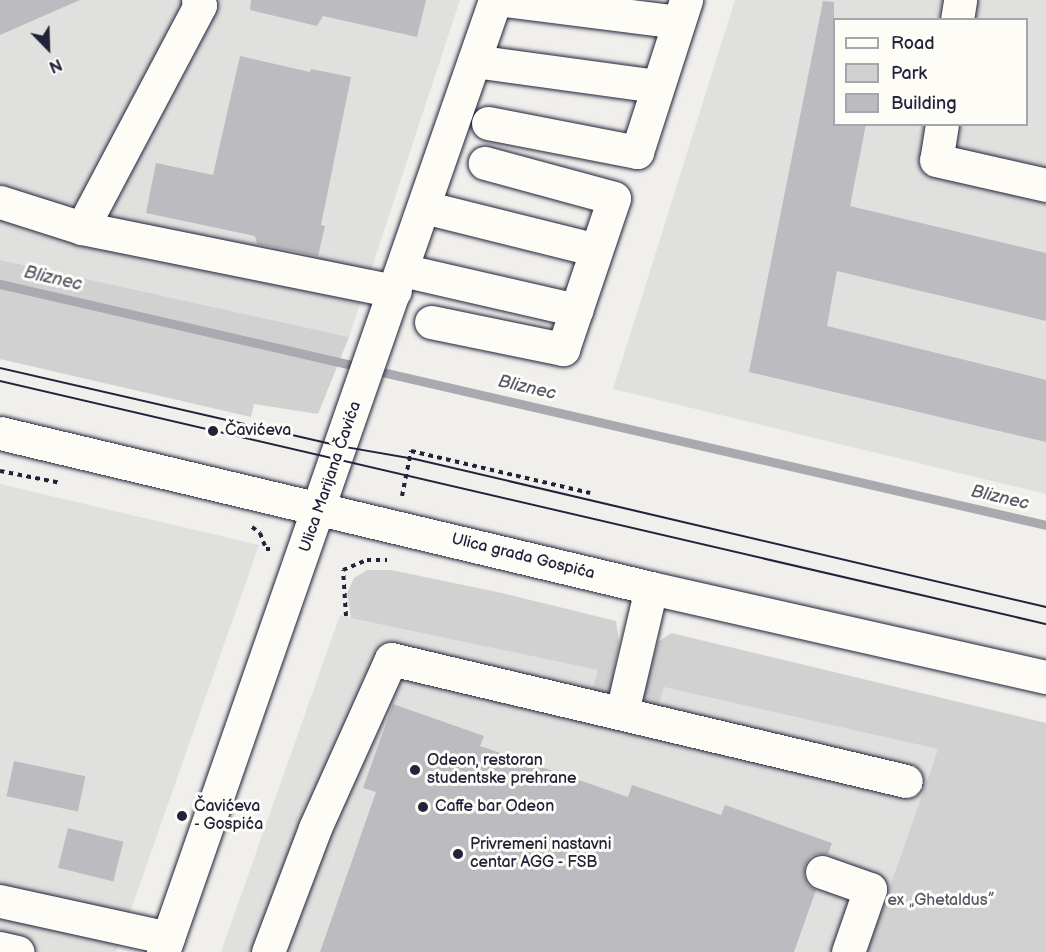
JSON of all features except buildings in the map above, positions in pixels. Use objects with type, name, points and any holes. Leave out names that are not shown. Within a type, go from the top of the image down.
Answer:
[{"type":"street","points":[[82,228],[200,5],[198,0]]},
{"type":"street","name":"Ulica Marijana Čavića","points":[[165,945],[320,508],[495,0]]},
{"type":"street","points":[[488,123],[637,152],[682,11],[504,0]]},
{"type":"street","points":[[957,18],[960,0]]},
{"type":"street","points":[[474,61],[657,86]]},
{"type":"street","points":[[942,126],[936,160],[1046,185]]},
{"type":"street","points":[[431,322],[563,349],[614,198],[485,163]]},
{"type":"street","points":[[0,202],[82,228],[576,310]]},
{"type":"street","points":[[424,207],[596,250]]},
{"type":"street","name":"Ulica grada Gospića","points":[[0,433],[651,588],[1046,677]]},
{"type":"street","points":[[622,712],[651,588]]},
{"type":"street","points":[[268,952],[315,828],[391,659],[906,781]]},
{"type":"street","points":[[822,872],[870,889],[848,952]]},
{"type":"street","points":[[0,901],[165,945]]},
{"type":"street","points":[[0,948],[18,952]]},
{"type":"path","points":[[401,501],[411,451],[590,493]]},
{"type":"path","points":[[260,533],[266,549],[273,549]]},
{"type":"path","points":[[346,616],[343,570],[367,560],[387,560]]},
{"type":"shaded area","points":[[0,0],[460,0],[349,337],[0,260]]},
{"type":"shaded area","points":[[735,0],[1046,0],[1046,494],[613,389]]},
{"type":"shaded area","points":[[0,484],[259,545],[116,952],[0,952]]},
{"type":"shaded area","points":[[340,615],[599,670],[938,749],[867,952],[221,952]]},
{"type":"green space","points":[[0,260],[349,337],[318,414],[254,404],[251,417],[0,359]]},
{"type":"green space","points":[[367,570],[391,570],[502,593],[616,621],[619,643],[610,690],[604,695],[590,698],[598,670],[351,618],[347,593],[354,578]]},
{"type":"green space","name":"ex „Ghetaldus”","points":[[671,633],[1046,723],[1046,952],[867,952],[938,749],[664,687],[657,712],[643,697],[658,642]]},
{"type":"waterway","name":"Bliznec","points":[[0,284],[1046,525]]},
{"type":"tram line","points":[[0,368],[340,446],[415,459],[1046,607]]},
{"type":"tram line","points":[[0,381],[1046,624]]},
{"type":"place","name":"Čavićeva","points":[[213,431]]},
{"type":"place","name":"Odeon, restoran studentske prehrane","points":[[415,770]]},
{"type":"place","name":"Caffe bar Odeon","points":[[423,807]]},
{"type":"place","name":"Čavićeva - Gospića","points":[[182,816]]},
{"type":"place","name":"Privremeni nastavni centar AGG - FSB","points":[[458,854]]}]
